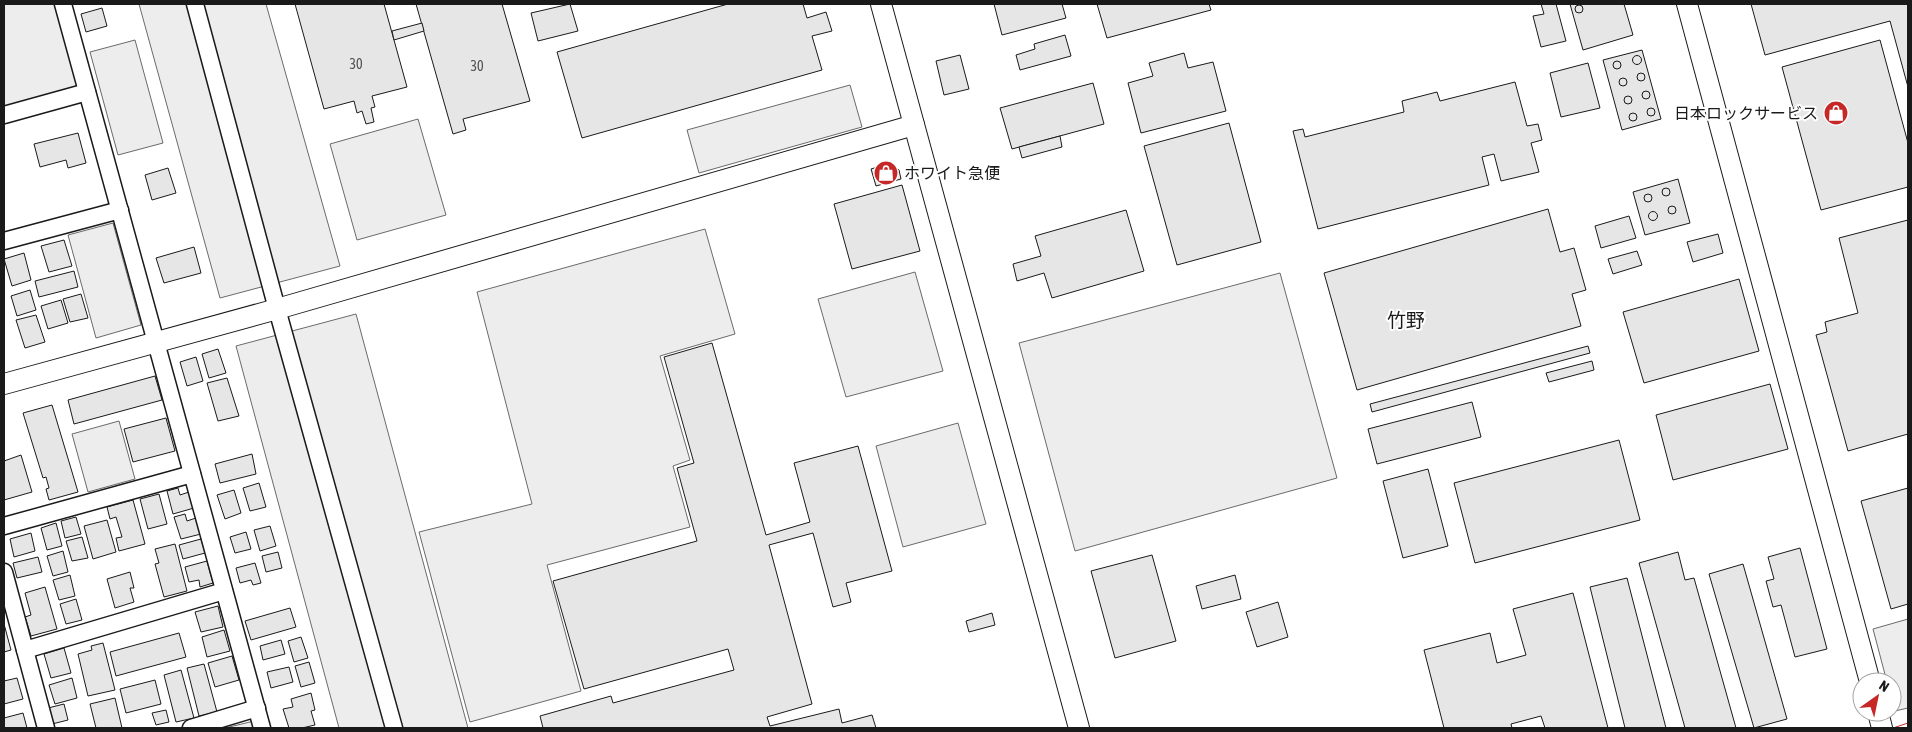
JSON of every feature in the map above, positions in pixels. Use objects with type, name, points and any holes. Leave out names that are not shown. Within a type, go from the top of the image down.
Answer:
[{"type":"street","points":[[63,4],[262,728]]},
{"type":"street","points":[[195,4],[277,309],[394,728]]},
{"type":"street","points":[[881,4],[1079,728]]},
{"type":"street","points":[[1688,4],[1867,672]]},
{"type":"street","points":[[4,115],[87,92]]},
{"type":"street","points":[[4,384],[277,309],[914,125]]},
{"type":"street","points":[[4,242],[120,210]]},
{"type":"street","points":[[4,526],[192,474]]},
{"type":"street","points":[[4,572],[46,728]]},
{"type":"street","points":[[25,650],[224,591]]},
{"type":"street","points":[[190,728],[257,708]]},
{"type":"shaded area","points":[[4,4],[63,4],[87,92],[4,115]]},
{"type":"shaded area","points":[[139,4],[266,4],[340,266],[220,298]]},
{"type":"shaded area","points":[[135,40],[163,143],[118,155],[90,52]]},
{"type":"shaded area","points":[[850,85],[862,127],[699,173],[687,130]]},
{"type":"shaded area","points":[[418,119],[446,215],[357,240],[330,144]]},
{"type":"shaded area","points":[[113,223],[141,325],[96,338],[68,235]]},
{"type":"shaded area","points":[[705,229],[735,334],[660,356],[690,460],[673,466],[690,527],[547,565],[581,691],[470,722],[419,532],[532,504],[477,292]]},
{"type":"shaded area","points":[[915,272],[943,371],[846,397],[818,299]]},
{"type":"shaded area","points":[[1280,273],[1337,478],[1075,551],[1019,343]]},
{"type":"shaded area","points":[[356,314],[468,728],[339,728],[236,346]]},
{"type":"shaded area","points":[[119,421],[135,479],[88,492],[72,434]]},
{"type":"shaded area","points":[[958,423],[986,524],[903,547],[876,446]]},
{"type":"shaded area","points":[[1908,619],[1908,708],[1902,709],[1902,672],[1884,672],[1873,629]]},
{"type":"shaded area","points":[[254,721],[256,728],[225,728]]},
{"type":"building","points":[[295,4],[384,4],[407,87],[372,96],[375,107],[371,108],[374,122],[366,124],[362,111],[357,113],[354,101],[324,109]]},
{"type":"building","points":[[416,4],[502,4],[530,101],[463,119],[466,130],[453,134]]},
{"type":"building","points":[[570,4],[578,31],[538,41],[531,13]]},
{"type":"building","points":[[728,4],[803,4],[807,18],[826,12],[832,31],[812,36],[822,70],[582,138],[557,52]]},
{"type":"building","points":[[994,4],[1062,4],[1066,18],[1002,35]]},
{"type":"building","points":[[1097,4],[1209,4],[1211,10],[1107,38]]},
{"type":"building","points":[[1541,4],[1556,4],[1566,41],[1541,47],[1533,16],[1544,14]]},
{"type":"building","points":[[1570,4],[1624,4],[1633,35],[1583,50]]},
{"type":"building","points":[[1751,4],[1908,4],[1908,87],[1890,21],[1765,55]]},
{"type":"building","points":[[1579,5],[1583,9],[1579,13],[1575,9]]},
{"type":"building","points":[[102,8],[107,26],[86,32],[81,14]]},
{"type":"building","points":[[422,23],[424,31],[394,40],[392,31]]},
{"type":"building","points":[[1065,35],[1071,56],[1020,70],[1016,55],[1035,49],[1034,44]]},
{"type":"building","points":[[1880,40],[1908,143],[1908,187],[1821,210],[1782,67]]},
{"type":"building","points":[[1642,50],[1661,119],[1622,130],[1603,60]]},
{"type":"building","points":[[1184,53],[1188,68],[1213,62],[1226,111],[1141,133],[1128,83],[1153,76],[1149,63]]},
{"type":"building","points":[[960,55],[969,89],[944,95],[936,61]]},
{"type":"building","points":[[1637,56],[1641,60],[1637,64],[1633,60]]},
{"type":"building","points":[[1617,61],[1621,65],[1617,69],[1613,65]]},
{"type":"building","points":[[1588,63],[1600,108],[1561,117],[1550,73]]},
{"type":"building","points":[[1641,73],[1645,77],[1641,81],[1637,77]]},
{"type":"building","points":[[1623,78],[1627,82],[1623,86],[1619,82]]},
{"type":"building","points":[[1515,82],[1527,126],[1538,124],[1542,140],[1531,143],[1539,172],[1501,181],[1494,154],[1482,157],[1489,185],[1318,229],[1293,131],[1303,129],[1305,137],[1404,112],[1402,101],[1437,92],[1440,101]]},
{"type":"building","points":[[1093,83],[1104,124],[1012,149],[1000,108]]},
{"type":"building","points":[[1646,91],[1650,95],[1646,99],[1642,95]]},
{"type":"building","points":[[1628,96],[1632,100],[1628,104],[1624,100]]},
{"type":"building","points":[[1651,108],[1655,112],[1651,116],[1647,112]]},
{"type":"building","points":[[1633,113],[1637,117],[1633,121],[1629,117]]},
{"type":"building","points":[[1229,123],[1261,242],[1177,265],[1144,146]]},
{"type":"building","points":[[78,133],[86,163],[68,168],[66,160],[40,167],[34,144]]},
{"type":"building","points":[[1060,136],[1062,147],[1022,158],[1019,147]]},
{"type":"building","points":[[887,164],[899,170],[901,179],[876,186],[871,169]]},
{"type":"building","points":[[168,168],[176,193],[152,200],[145,175]]},
{"type":"building","points":[[1678,179],[1690,223],[1645,235],[1633,192]]},
{"type":"building","points":[[902,185],[920,251],[852,269],[834,204]]},
{"type":"building","points":[[1666,188],[1670,192],[1666,196],[1662,192]]},
{"type":"building","points":[[1648,194],[1652,198],[1648,202],[1644,198]]},
{"type":"building","points":[[1672,206],[1676,210],[1672,214],[1668,210]]},
{"type":"building","points":[[1548,209],[1560,252],[1574,248],[1586,290],[1572,294],[1581,326],[1357,390],[1324,273]]},
{"type":"building","points":[[1126,210],[1144,271],[1052,298],[1044,273],[1017,281],[1013,264],[1041,256],[1035,236]]},
{"type":"building","points":[[1653,212],[1657,216],[1653,220],[1649,216]]},
{"type":"building","points":[[1629,216],[1636,238],[1601,248],[1595,226]]},
{"type":"building","points":[[1908,220],[1908,434],[1848,451],[1816,335],[1827,332],[1825,322],[1858,313],[1839,238]]},
{"type":"building","points":[[1718,234],[1723,253],[1693,262],[1687,242]]},
{"type":"building","points":[[64,240],[72,266],[49,272],[41,246]]},
{"type":"building","points":[[194,247],[201,273],[164,283],[156,258]]},
{"type":"building","points":[[1637,251],[1642,265],[1613,274],[1608,259]]},
{"type":"building","points":[[24,253],[31,280],[12,286],[4,259]]},
{"type":"building","points":[[74,271],[78,287],[39,297],[35,281]]},
{"type":"building","points":[[1739,279],[1759,351],[1644,383],[1623,312]]},
{"type":"building","points":[[30,290],[36,310],[17,316],[11,296]]},
{"type":"building","points":[[81,294],[88,318],[70,322],[63,299]]},
{"type":"building","points":[[61,300],[68,323],[48,329],[41,306]]},
{"type":"building","points":[[36,315],[45,342],[25,348],[16,320]]},
{"type":"building","points":[[712,343],[766,535],[810,522],[794,463],[858,446],[892,571],[846,583],[851,602],[833,607],[813,533],[769,545],[812,704],[767,717],[770,726],[839,709],[842,723],[872,715],[876,728],[543,728],[540,716],[611,696],[613,703],[734,670],[728,649],[584,689],[553,581],[697,541],[677,468],[694,463],[664,357]]},
{"type":"building","points":[[1588,346],[1590,353],[1372,412],[1370,404]]},
{"type":"building","points":[[218,349],[226,373],[209,378],[202,354]]},
{"type":"building","points":[[196,357],[203,381],[187,386],[180,362]]},
{"type":"building","points":[[1592,361],[1594,370],[1549,382],[1546,373]]},
{"type":"building","points":[[155,376],[162,400],[74,424],[68,400]]},
{"type":"building","points":[[227,378],[239,416],[218,421],[207,383]]},
{"type":"building","points":[[1770,384],[1788,449],[1673,480],[1656,415]]},
{"type":"building","points":[[1472,402],[1481,437],[1377,464],[1368,429]]},
{"type":"building","points":[[52,405],[78,492],[49,500],[46,489],[49,488],[46,477],[43,478],[23,413]]},
{"type":"building","points":[[166,418],[175,451],[133,462],[124,429]]},
{"type":"building","points":[[1619,440],[1640,520],[1475,563],[1454,483]]},
{"type":"building","points":[[252,454],[256,474],[220,483],[215,464]]},
{"type":"building","points":[[21,455],[32,492],[4,500],[4,461]]},
{"type":"building","points":[[1428,469],[1448,546],[1403,558],[1383,481]]},
{"type":"building","points":[[259,483],[266,507],[250,511],[243,488]]},
{"type":"building","points":[[178,488],[180,495],[189,492],[194,508],[173,514],[167,491]]},
{"type":"building","points":[[1908,488],[1908,604],[1891,609],[1861,501]]},
{"type":"building","points":[[234,490],[241,513],[225,519],[217,495]]},
{"type":"building","points":[[159,494],[167,524],[148,529],[140,499]]},
{"type":"building","points":[[133,500],[145,544],[119,551],[116,538],[122,537],[116,517],[110,519],[107,507]]},
{"type":"building","points":[[185,514],[187,521],[196,518],[201,534],[181,539],[174,517]]},
{"type":"building","points":[[76,517],[81,534],[65,538],[61,521]]},
{"type":"building","points":[[107,520],[116,552],[93,559],[84,526]]},
{"type":"building","points":[[56,523],[62,546],[47,550],[41,528]]},
{"type":"building","points":[[270,526],[276,546],[260,551],[254,530]]},
{"type":"building","points":[[246,532],[251,549],[235,553],[230,537]]},
{"type":"building","points":[[31,533],[35,551],[14,557],[10,539]]},
{"type":"building","points":[[82,537],[88,558],[72,561],[66,541]]},
{"type":"building","points":[[201,539],[205,553],[183,559],[179,545]]},
{"type":"building","points":[[175,544],[187,591],[164,597],[155,564],[159,563],[155,549]]},
{"type":"building","points":[[1800,548],[1827,649],[1795,657],[1781,605],[1773,607],[1766,581],[1774,579],[1768,557]]},
{"type":"building","points":[[63,551],[68,572],[53,576],[47,556]]},
{"type":"building","points":[[278,552],[282,568],[266,572],[262,556]]},
{"type":"building","points":[[1678,552],[1685,580],[1694,578],[1736,728],[1685,728],[1639,563]]},
{"type":"building","points":[[1152,555],[1176,641],[1115,658],[1091,571]]},
{"type":"building","points":[[38,557],[42,572],[17,578],[13,563]]},
{"type":"building","points":[[207,561],[213,583],[200,587],[199,580],[189,582],[185,567]]},
{"type":"building","points":[[255,563],[261,583],[253,585],[251,580],[240,583],[236,568]]},
{"type":"building","points":[[1743,564],[1787,719],[1754,728],[1709,574]]},
{"type":"building","points":[[130,572],[134,588],[130,588],[134,602],[115,608],[107,579]]},
{"type":"building","points":[[70,575],[75,596],[59,600],[53,580]]},
{"type":"building","points":[[1235,575],[1241,599],[1202,609],[1196,586]]},
{"type":"building","points":[[1627,578],[1666,728],[1625,728],[1590,587]]},
{"type":"building","points":[[45,587],[57,629],[31,636],[25,617],[31,615],[25,593]]},
{"type":"building","points":[[1573,593],[1608,728],[1545,728],[1541,716],[1511,724],[1512,728],[1444,728],[1424,650],[1490,633],[1497,663],[1526,655],[1513,609]]},
{"type":"building","points":[[76,599],[82,620],[66,624],[60,604]]},
{"type":"building","points":[[1278,602],[1288,637],[1257,647],[1246,612]]},
{"type":"building","points":[[218,606],[223,627],[201,632],[195,612]]},
{"type":"building","points":[[290,608],[296,627],[251,640],[245,621]]},
{"type":"building","points":[[992,613],[995,625],[969,632],[966,621]]},
{"type":"building","points":[[4,624],[11,650],[4,652]]},
{"type":"building","points":[[224,630],[230,651],[207,657],[202,637]]},
{"type":"building","points":[[179,633],[186,657],[116,676],[110,652]]},
{"type":"building","points":[[301,637],[308,658],[294,662],[288,641]]},
{"type":"building","points":[[281,640],[285,654],[263,660],[260,646]]},
{"type":"building","points":[[103,643],[115,690],[88,696],[78,654],[92,650],[91,646]]},
{"type":"building","points":[[64,648],[71,673],[51,678],[44,654]]},
{"type":"building","points":[[232,656],[239,680],[215,687],[208,663]]},
{"type":"building","points":[[309,662],[315,683],[301,687],[295,666]]},
{"type":"building","points":[[204,664],[217,712],[199,716],[187,668]]},
{"type":"building","points":[[289,667],[293,682],[271,688],[267,672]]},
{"type":"building","points":[[181,670],[194,718],[176,722],[164,675]]},
{"type":"building","points":[[17,678],[23,699],[4,704],[4,681]]},
{"type":"building","points":[[72,678],[77,698],[55,704],[49,685]]},
{"type":"building","points":[[155,680],[161,704],[126,713],[120,689]]},
{"type":"building","points":[[311,693],[315,710],[311,711],[315,725],[289,728],[283,709],[293,707],[291,699]]},
{"type":"building","points":[[115,698],[122,728],[96,728],[90,704]]},
{"type":"building","points":[[64,704],[68,720],[52,724],[48,708]]},
{"type":"building","points":[[166,710],[169,722],[156,725],[152,713]]},
{"type":"building","points":[[23,713],[27,728],[4,728],[4,718]]},
{"type":"power","points":[[1893,728],[1908,723]]},
{"type":"place","name":"日本ロックサービス","points":[[1836,113]]},
{"type":"place","name":"ホワイト急便","points":[[886,173]]},
{"type":"district","name":"竹野","points":[[1406,320]]}]
